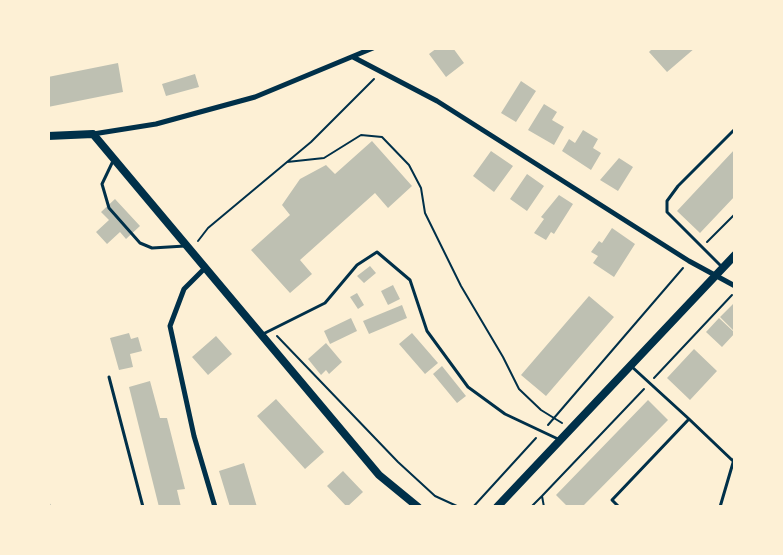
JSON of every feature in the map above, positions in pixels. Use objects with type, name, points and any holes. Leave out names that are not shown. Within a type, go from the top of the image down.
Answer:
[{"type":"main road","points":[[48,136],[93,134],[379,475],[418,507]]},
{"type":"main road","points":[[497,507],[735,255]]},
{"type":"street","points":[[93,134],[156,124],[255,97],[373,48]]},
{"type":"street","points":[[353,57],[437,101],[689,261],[735,286]]},
{"type":"street","points":[[205,268],[184,289],[170,326],[194,436],[215,507]]},
{"type":"lane","points":[[723,268],[667,212],[667,201],[678,186],[735,129]]},
{"type":"lane","points":[[113,159],[102,184],[109,208],[140,243],[152,248],[186,246]]},
{"type":"lane","points":[[261,335],[326,303],[357,265],[377,252],[410,280],[427,331],[468,387],[505,414],[560,440]]},
{"type":"lane","points":[[630,365],[733,461]]},
{"type":"lane","points":[[109,376],[143,507]]},
{"type":"lane","points":[[619,507],[612,500],[689,419]]},
{"type":"lane","points":[[720,507],[735,456]]},
{"type":"path","points":[[203,249],[198,241],[208,228],[287,162],[382,71]]},
{"type":"path","points":[[287,162],[324,158],[361,135],[382,137],[409,165],[421,188],[425,213],[450,265],[519,389],[570,428]]},
{"type":"path","points":[[701,248],[735,214]]},
{"type":"path","points":[[473,507],[542,432],[689,261]]},
{"type":"path","points":[[531,507],[735,292]]},
{"type":"path","points":[[272,330],[398,462],[435,496],[459,507]]},
{"type":"path","points":[[542,496],[544,507]]},
{"type":"building","points":[[437,48],[453,48],[464,63],[446,77],[429,54]]},
{"type":"building","points":[[653,48],[695,48],[667,72],[649,52]]},
{"type":"building","points":[[118,63],[123,92],[48,107],[48,77]]},
{"type":"building","points":[[195,74],[199,87],[166,96],[162,84]]},
{"type":"building","points":[[521,81],[536,91],[516,122],[501,113]]},
{"type":"building","points":[[544,104],[557,112],[552,120],[564,127],[554,145],[528,130]]},
{"type":"building","points":[[583,130],[598,139],[593,148],[601,153],[591,170],[562,151],[569,139],[575,143]]},
{"type":"building","points":[[372,141],[412,186],[388,208],[375,193],[300,260],[312,274],[290,293],[251,250],[290,215],[282,205],[300,179],[326,165],[335,174]]},
{"type":"building","points":[[735,149],[735,196],[700,233],[677,211]]},
{"type":"building","points":[[491,151],[513,166],[494,192],[473,176]]},
{"type":"building","points":[[619,158],[633,167],[618,191],[600,180]]},
{"type":"building","points":[[527,174],[544,186],[527,211],[510,199]]},
{"type":"building","points":[[559,195],[573,204],[554,234],[551,232],[546,240],[534,233],[544,219],[541,217]]},
{"type":"building","points":[[115,199],[140,226],[126,239],[120,232],[107,244],[96,232],[109,220],[101,212]]},
{"type":"building","points":[[612,228],[635,244],[614,277],[593,263],[598,256],[591,252],[599,241],[602,243]]},
{"type":"building","points":[[370,266],[376,273],[364,283],[357,276]]},
{"type":"building","points":[[393,285],[400,299],[388,305],[381,291]]},
{"type":"building","points":[[357,293],[364,305],[358,309],[350,297]]},
{"type":"building","points":[[589,296],[614,317],[546,396],[521,375]]},
{"type":"building","points":[[733,304],[735,306],[735,332],[720,317]]},
{"type":"building","points":[[402,305],[407,318],[369,334],[363,321]]},
{"type":"building","points":[[351,318],[357,331],[330,344],[324,331]]},
{"type":"building","points":[[719,318],[735,333],[722,347],[706,332]]},
{"type":"building","points":[[129,333],[131,339],[138,337],[142,351],[130,354],[133,367],[119,370],[110,338]]},
{"type":"building","points":[[412,333],[438,363],[425,374],[399,344]]},
{"type":"building","points":[[216,336],[232,354],[208,375],[192,357]]},
{"type":"building","points":[[326,343],[342,362],[329,374],[326,370],[321,375],[308,359]]},
{"type":"building","points":[[694,349],[717,371],[690,400],[667,378]]},
{"type":"building","points":[[442,366],[466,396],[457,403],[433,374]]},
{"type":"building","points":[[150,381],[160,418],[167,418],[185,489],[177,490],[181,507],[159,507],[129,387]]},
{"type":"building","points":[[276,399],[324,452],[305,469],[257,416]]},
{"type":"building","points":[[648,400],[668,420],[584,505],[586,507],[568,507],[556,495]]},
{"type":"building","points":[[244,463],[257,507],[230,507],[219,471]]},
{"type":"building","points":[[343,471],[363,492],[347,507],[327,486]]}]
